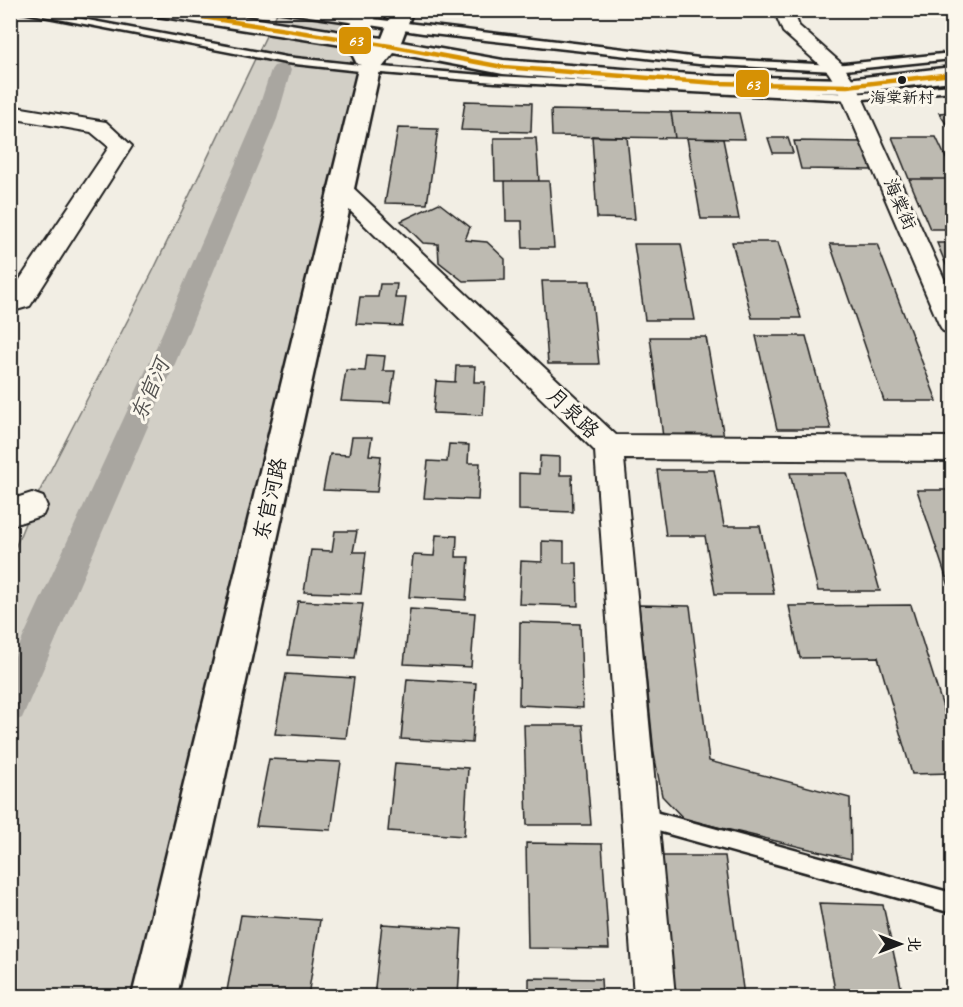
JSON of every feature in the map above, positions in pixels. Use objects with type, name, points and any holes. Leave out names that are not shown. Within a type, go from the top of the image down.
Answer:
[{"type":"street","points":[[158,10],[378,32],[502,67],[716,83],[845,84],[952,74]]},
{"type":"street","points":[[783,10],[790,28],[845,84]]},
{"type":"street","name":"东官河路","points":[[155,996],[378,32]]},
{"type":"street","name":"海棠街","points":[[845,84],[952,324]]},
{"type":"street","points":[[10,112],[98,127],[121,146],[21,300],[10,303]]},
{"type":"street","name":"月泉路","points":[[342,190],[609,447],[952,449]]},
{"type":"street","points":[[609,447],[655,996]]},
{"type":"lane","points":[[16,10],[286,60],[378,32]]},
{"type":"lane","points":[[273,10],[378,32],[495,79],[845,84],[952,88]]},
{"type":"lane","points":[[845,84],[952,56]]},
{"type":"lane","points":[[639,817],[952,903]]},
{"type":"shaded area","points":[[278,11],[362,11],[369,69],[155,996],[11,996],[11,558],[32,506],[153,271]]},
{"type":"building","points":[[465,101],[532,103],[531,132],[461,130]]},
{"type":"building","points":[[551,110],[671,112],[675,138],[552,136]]},
{"type":"building","points":[[671,112],[739,113],[745,139],[675,138]]},
{"type":"building","points":[[952,112],[952,133],[939,113]]},
{"type":"building","points":[[398,128],[438,129],[427,204],[385,203]]},
{"type":"building","points":[[592,136],[627,137],[635,219],[597,218]]},
{"type":"building","points":[[892,137],[936,137],[952,171],[952,179],[909,179]]},
{"type":"building","points":[[494,138],[536,138],[539,181],[495,181]]},
{"type":"building","points":[[687,138],[723,139],[739,219],[701,219]]},
{"type":"building","points":[[768,138],[788,138],[793,153],[773,153]]},
{"type":"building","points":[[794,141],[864,142],[873,170],[801,169]]},
{"type":"building","points":[[909,179],[952,179],[952,229],[930,229]]},
{"type":"building","points":[[505,181],[549,181],[554,248],[523,248],[522,221],[506,221]]},
{"type":"building","points":[[439,203],[470,227],[465,240],[487,242],[505,259],[505,280],[463,281],[439,262],[438,244],[423,243],[401,221]]},
{"type":"building","points":[[732,242],[778,242],[801,318],[752,318]]},
{"type":"building","points":[[937,243],[952,243],[952,279]]},
{"type":"building","points":[[634,244],[681,244],[695,320],[645,320]]},
{"type":"building","points":[[830,244],[877,244],[937,401],[884,401]]},
{"type":"building","points":[[542,281],[590,281],[599,364],[548,364]]},
{"type":"building","points":[[380,284],[397,284],[395,298],[406,298],[402,326],[356,324],[360,297],[378,297]]},
{"type":"building","points":[[756,336],[806,336],[831,429],[777,429]]},
{"type":"building","points":[[650,337],[706,337],[724,437],[663,437]]},
{"type":"building","points":[[367,355],[385,356],[383,371],[395,371],[390,403],[341,401],[346,370],[365,371]]},
{"type":"building","points":[[456,366],[475,366],[474,382],[485,382],[483,415],[433,413],[436,381],[455,382]]},
{"type":"building","points":[[352,437],[372,437],[369,455],[381,456],[377,492],[323,490],[330,454],[349,455]]},
{"type":"building","points":[[449,444],[469,445],[468,463],[480,463],[478,500],[424,498],[428,461],[447,462]]},
{"type":"building","points":[[540,456],[560,457],[560,475],[572,475],[573,512],[519,510],[519,473],[539,474]]},
{"type":"building","points":[[657,470],[714,470],[724,526],[760,526],[774,594],[715,594],[705,536],[666,536]]},
{"type":"building","points":[[790,473],[847,473],[880,591],[818,591]]},
{"type":"building","points":[[917,490],[952,490],[952,595]]},
{"type":"building","points":[[335,531],[357,531],[353,552],[366,552],[361,594],[304,592],[311,550],[332,551]]},
{"type":"building","points":[[436,535],[457,536],[456,557],[469,557],[466,600],[409,597],[413,555],[434,556]]},
{"type":"building","points":[[542,541],[564,542],[564,563],[577,563],[578,606],[519,604],[521,561],[542,562]]},
{"type":"building","points":[[298,601],[363,604],[355,658],[288,655]]},
{"type":"building","points":[[639,605],[690,606],[709,761],[850,798],[851,859],[684,819],[662,796],[654,754]]},
{"type":"building","points":[[911,605],[952,736],[952,773],[912,774],[878,657],[800,658],[789,606]]},
{"type":"building","points":[[410,609],[475,613],[471,667],[404,664]]},
{"type":"building","points":[[520,622],[580,624],[583,708],[519,705]]},
{"type":"building","points":[[286,674],[354,678],[346,738],[275,734]]},
{"type":"building","points":[[407,679],[476,683],[472,743],[401,739]]},
{"type":"building","points":[[524,725],[583,725],[591,825],[527,825]]},
{"type":"building","points":[[269,759],[341,762],[331,830],[256,826]]},
{"type":"building","points":[[395,763],[468,768],[464,836],[388,831]]},
{"type":"building","points":[[526,843],[602,844],[609,949],[528,948]]},
{"type":"building","points":[[660,856],[725,856],[744,996],[674,996]]},
{"type":"building","points":[[819,903],[883,905],[903,996],[836,996]]},
{"type":"building","points":[[241,915],[320,920],[308,996],[226,996]]},
{"type":"building","points":[[382,924],[462,929],[458,996],[374,996]]},
{"type":"building","points":[[529,978],[601,979],[602,996],[529,996]]},
{"type":"waterway","name":"东官河","points":[[10,706],[164,359],[266,119],[281,70]]},
{"type":"transit line","name":"63","points":[[157,10],[390,46],[503,67],[716,83],[847,86],[952,74]]},
{"type":"place","name":"海棠新村","points":[[902,80]]}]
